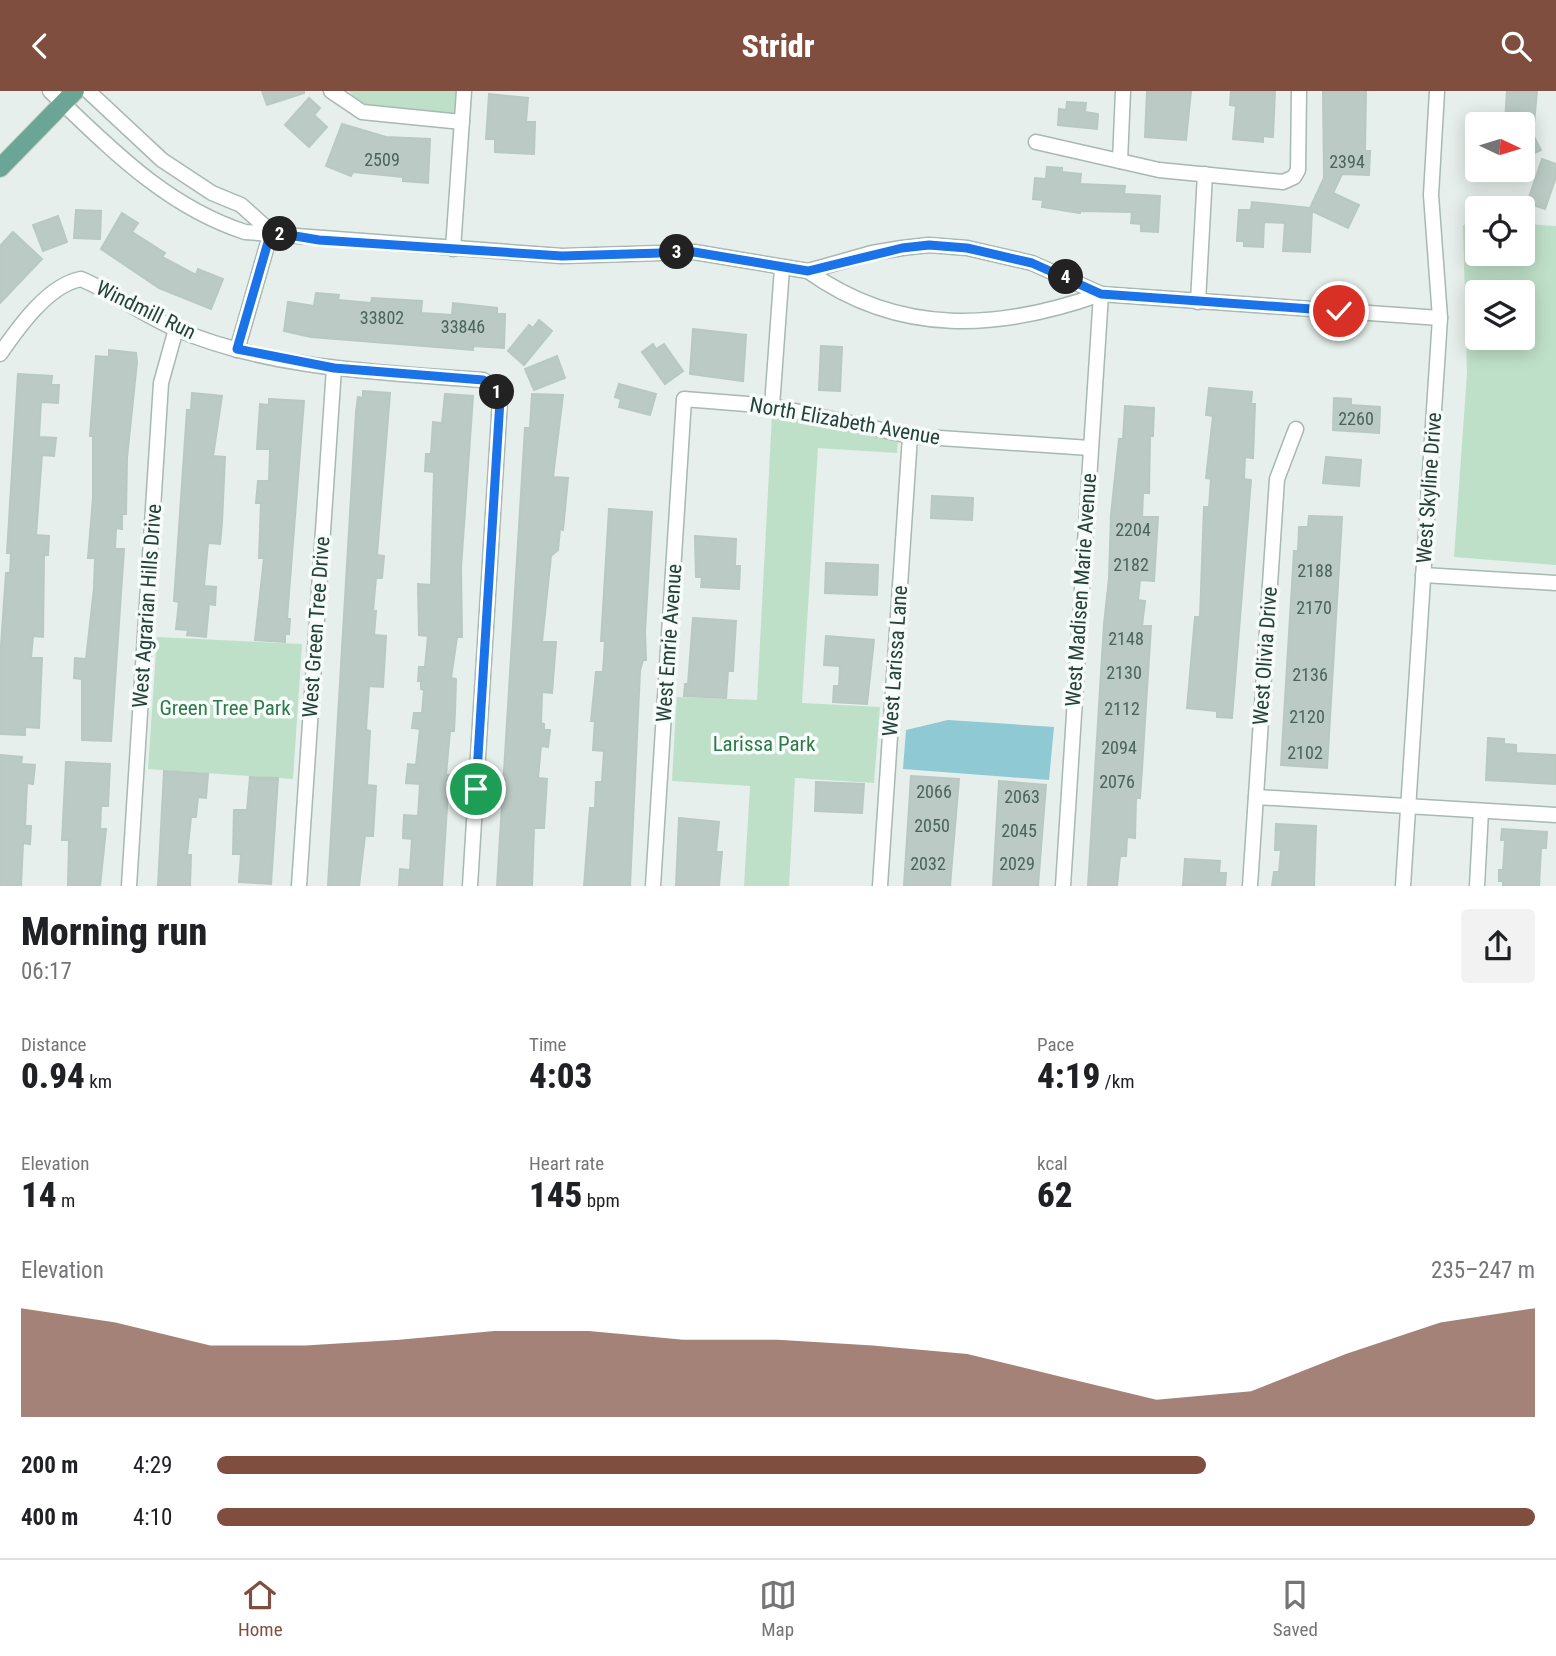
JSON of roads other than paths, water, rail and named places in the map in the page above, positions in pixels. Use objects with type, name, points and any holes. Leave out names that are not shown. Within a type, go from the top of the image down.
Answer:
[{"type":"main road","points":[[0,168],[69,97]]},
{"type":"street","points":[[50,91],[69,97],[140,175],[217,223],[246,232],[271,232],[319,240],[562,256],[694,252],[740,257],[782,268],[808,271],[863,255],[929,245],[967,248],[1032,263],[1101,294],[1440,318]]},
{"type":"street","points":[[88,91],[162,160],[212,193],[241,205],[271,232]]},
{"type":"street","points":[[331,91],[362,112],[462,122]]},
{"type":"street","points":[[453,249],[464,91]]},
{"type":"street","points":[[1120,161],[1123,91]]},
{"type":"street","points":[[1036,142],[1159,170],[1283,182],[1294,177],[1298,170],[1299,91]]},
{"type":"street","name":"West Skyline Drive","points":[[1403,886],[1440,318],[1431,195],[1437,91]]},
{"type":"street","points":[[1198,302],[1205,174]]},
{"type":"street","points":[[237,349],[271,232]]},
{"type":"street","points":[[772,406],[782,268]]},
{"type":"street","points":[[808,271],[862,302],[905,314],[954,321],[1031,317],[1101,294]]},
{"type":"street","name":"Windmill Run","points":[[0,354],[54,292],[68,281],[81,279],[176,329],[237,349],[334,368],[483,380],[495,387],[500,400],[470,886]]},
{"type":"street","name":"West Madisen Marie Avenue","points":[[1063,886],[1101,294]]},
{"type":"street","name":"West Agrarian Hills Drive","points":[[129,886],[161,383],[176,329]]},
{"type":"street","name":"West Green Tree Drive","points":[[299,886],[334,368]]},
{"type":"street","name":"North Elizabeth Avenue","points":[[684,399],[772,406],[910,436],[1090,448]]},
{"type":"street","name":"West Emrie Avenue","points":[[653,886],[684,399]]},
{"type":"street","name":"West Olivia Drive","points":[[1250,886],[1277,479],[1296,429]]},
{"type":"street","name":"West Larissa Lane","points":[[880,886],[910,436]]},
{"type":"street","points":[[1423,575],[1556,583]]},
{"type":"street","points":[[1255,797],[1556,815]]},
{"type":"street","points":[[1477,886],[1481,811]]},
{"type":"water","points":[[948,720],[1054,727],[1049,780],[903,769],[906,730]]},
{"type":"park label","name":"Green Tree Park","points":[[225,708]]},
{"type":"park label","name":"Larissa Park","points":[[764,744]]}]
